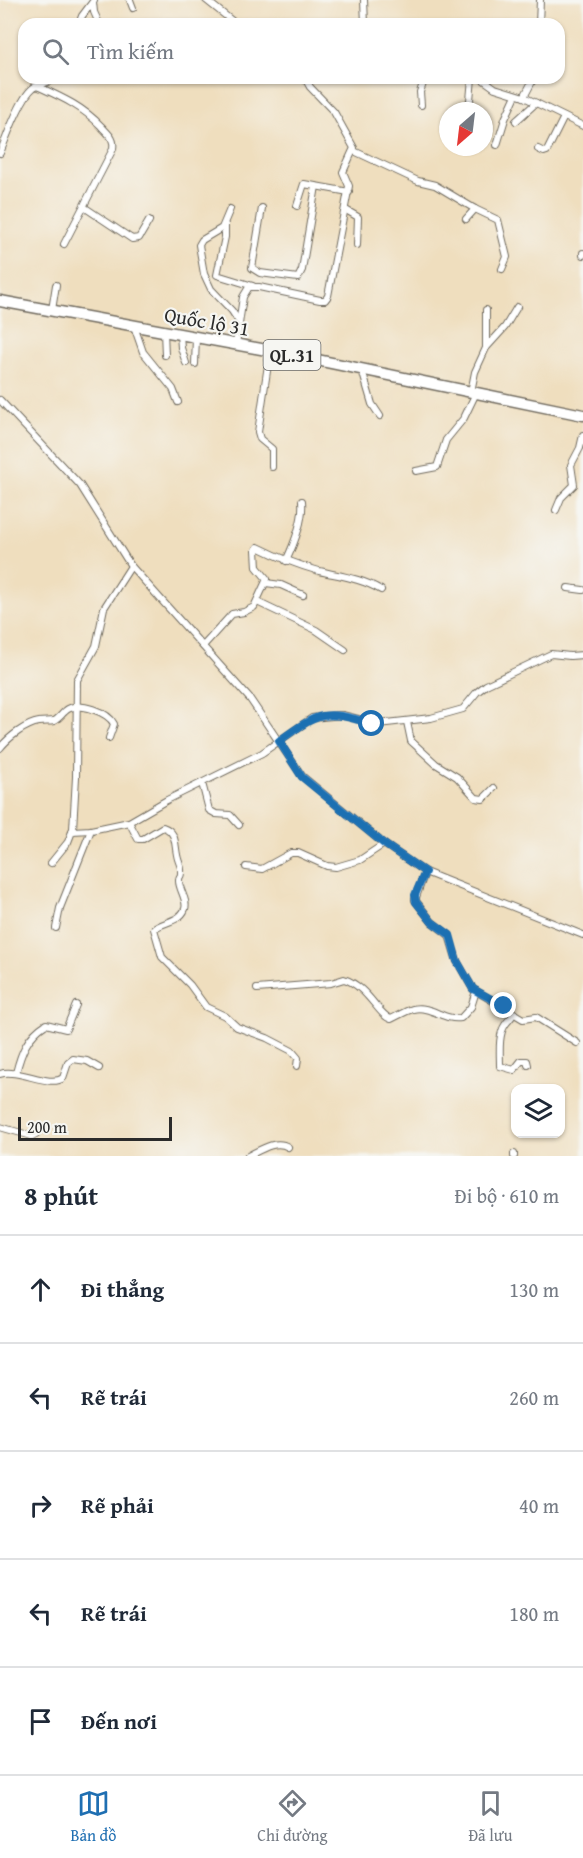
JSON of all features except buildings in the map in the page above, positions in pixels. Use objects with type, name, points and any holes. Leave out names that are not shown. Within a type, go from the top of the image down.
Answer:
[{"type":"highway","name":"Quốc lộ 31","points":[[0,301],[236,344],[583,415]]},
{"type":"street","points":[[130,0],[133,8]]},
{"type":"street","points":[[206,0],[228,18]]},
{"type":"street","points":[[364,0],[365,18]]},
{"type":"street","points":[[539,18],[540,0]]},
{"type":"street","points":[[94,1],[97,18]]},
{"type":"street","points":[[81,18],[94,1]]},
{"type":"street","points":[[0,153],[30,88],[42,84]]},
{"type":"street","points":[[308,84],[334,112],[354,151],[418,181],[435,185],[475,209],[493,216],[501,223],[507,257],[502,269]]},
{"type":"street","points":[[421,105],[420,92],[423,84]]},
{"type":"street","points":[[470,102],[471,84]]},
{"type":"street","points":[[489,84],[524,97],[583,126]]},
{"type":"street","points":[[524,97],[531,84]]},
{"type":"street","points":[[37,86],[76,104],[92,116],[113,140],[112,149],[64,244]]},
{"type":"street","points":[[497,145],[516,95]]},
{"type":"street","points":[[516,121],[536,103]]},
{"type":"street","points":[[538,149],[547,151],[564,117]]},
{"type":"street","points":[[230,209],[225,225],[225,237],[217,275],[254,286],[321,300],[327,298],[349,192],[349,183],[343,172],[354,151]]},
{"type":"street","points":[[297,206],[302,186],[349,192]]},
{"type":"street","points":[[262,208],[252,268],[260,273],[298,278],[302,270],[316,186]]},
{"type":"street","points":[[84,207],[132,239],[139,238],[149,221]]},
{"type":"street","points":[[466,219],[475,209]]},
{"type":"street","points":[[346,210],[357,217],[357,245]]},
{"type":"street","points":[[225,225],[202,240],[199,245],[204,274],[211,289],[239,322]]},
{"type":"street","points":[[52,310],[56,285]]},
{"type":"street","points":[[236,344],[243,297],[246,290],[254,286]]},
{"type":"street","points":[[416,471],[437,467],[446,440],[464,418],[474,394],[475,372],[486,348],[505,327],[518,307]]},
{"type":"street","points":[[486,310],[486,348]]},
{"type":"street","points":[[134,326],[143,352],[173,389],[178,402]]},
{"type":"street","points":[[164,331],[165,356]]},
{"type":"street","points":[[180,334],[181,348],[186,363]]},
{"type":"street","points":[[195,364],[196,337]]},
{"type":"street","points":[[270,351],[258,432],[260,439],[272,449],[272,467]]},
{"type":"street","points":[[361,369],[372,404],[380,416]]},
{"type":"street","points":[[0,400],[80,485],[131,566],[250,699],[302,777],[384,844],[425,872],[583,935]]},
{"type":"street","points":[[556,510],[561,498],[574,484],[571,465],[580,448],[583,435]]},
{"type":"street","points":[[286,561],[299,526],[303,508],[302,501]]},
{"type":"street","points":[[202,646],[232,614],[244,612],[254,607],[257,602],[267,576],[257,567],[257,547],[286,561],[346,575],[381,590]]},
{"type":"street","points":[[51,863],[66,845],[72,831],[76,777],[78,676],[96,646],[104,608],[131,566]]},
{"type":"street","points":[[266,583],[281,585],[303,595]]},
{"type":"street","points":[[568,588],[583,590]]},
{"type":"street","points":[[257,602],[316,630],[345,651]]},
{"type":"street","points":[[72,831],[91,830],[129,822],[167,800],[262,753],[317,716],[342,715],[372,724],[407,722],[459,711],[466,707],[477,692],[486,685],[545,656],[558,653],[570,656],[583,655]]},
{"type":"street","points":[[0,748],[10,738],[29,726],[38,722],[54,721],[68,709],[76,706],[98,711],[110,718],[114,724],[109,738]]},
{"type":"street","points":[[407,722],[411,741],[436,764],[457,777],[476,798],[483,799],[494,788]]},
{"type":"street","points":[[202,783],[209,810],[216,814],[225,813],[232,816],[239,825]]},
{"type":"street","points":[[129,822],[138,839],[164,827],[171,830],[176,840],[177,857],[181,869],[179,881],[185,906],[182,913],[154,929],[162,957],[190,985],[206,1007],[225,1016],[237,1027],[267,1038],[292,1051],[297,1058],[297,1066]]},
{"type":"street","points":[[56,928],[63,899],[91,830]]},
{"type":"street","points":[[246,867],[259,869],[268,867],[297,852],[327,866],[336,867],[360,860],[384,844]]},
{"type":"street","points":[[425,872],[415,895],[416,902],[432,922],[450,935],[457,961],[465,977],[476,991],[526,1019],[536,1017],[577,1043]]},
{"type":"street","points":[[257,989],[278,989],[346,979],[366,992],[385,1018],[391,1020],[415,1008],[436,1012],[449,1018],[461,1018],[471,1007],[476,991]]},
{"type":"street","points":[[16,1073],[22,1051],[28,1040],[46,1024],[66,1029],[76,1005]]},
{"type":"street","points":[[514,1013],[511,1020],[504,1026],[502,1033],[501,1066],[514,1070],[521,1061],[527,1061],[528,1065]]},
{"type":"street","points":[[0,1074],[16,1073],[58,1082],[63,1078],[69,1061],[75,1058],[99,1068]]},
{"type":"street","points":[[0,1127],[33,1136],[40,1127]]},
{"type":"street","points":[[248,1156],[280,1143],[288,1147]]},
{"type":"route","points":[[372,724],[342,715],[317,716],[279,741],[302,777],[384,844],[425,872],[414,898],[416,902],[432,922],[450,935],[457,961],[473,989],[504,1006]]}]
